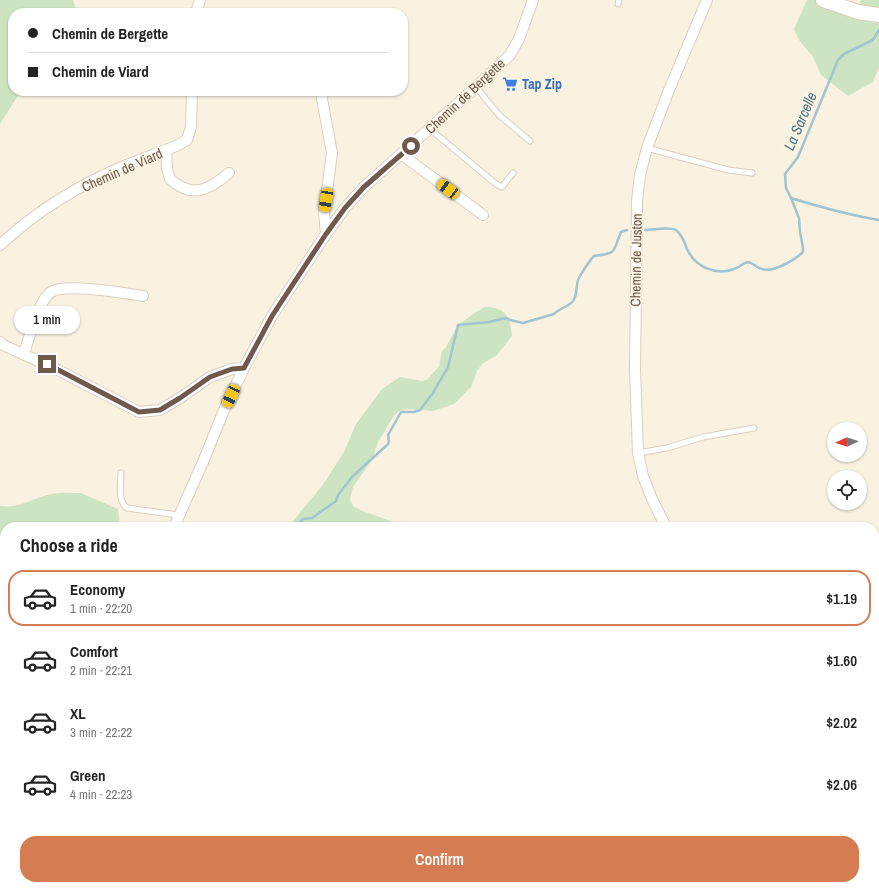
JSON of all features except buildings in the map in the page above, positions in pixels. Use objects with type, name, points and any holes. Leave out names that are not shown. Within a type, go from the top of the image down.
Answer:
[{"type":"main road","points":[[823,0],[858,12],[879,15]]},
{"type":"street","name":"Chemin de Bergette","points":[[176,522],[203,462],[224,410],[244,368],[272,316],[326,234],[345,208],[364,187],[430,129],[510,54],[519,39],[533,0]]},
{"type":"street","name":"Chemin de Juston","points":[[664,522],[643,476],[638,453],[635,368],[637,201],[640,175],[648,148],[669,90],[707,0]]},
{"type":"street","name":"Chemin de Viard","points":[[0,245],[22,225],[65,197],[102,176],[187,140],[191,127],[192,96]]},
{"type":"street","points":[[322,96],[332,153],[324,213],[326,234]]},
{"type":"street","points":[[166,150],[167,168],[170,179],[186,190],[199,191],[218,182],[229,173]]},
{"type":"street","points":[[401,154],[483,214]]},
{"type":"street","points":[[24,354],[35,319],[44,300],[50,292],[62,289],[94,289],[143,296]]},
{"type":"street","points":[[0,342],[3,345],[58,370],[139,412],[160,410],[210,377],[232,369],[244,368]]},
{"type":"lane","points":[[476,87],[499,115],[530,141]]},
{"type":"lane","points":[[430,129],[496,184],[502,187],[513,173]]},
{"type":"lane","points":[[648,148],[728,170],[752,173]]},
{"type":"lane","points":[[638,453],[667,448],[703,437],[754,428]]},
{"type":"lane","points":[[121,473],[120,499],[127,508],[178,515]]},
{"type":"green space","points":[[0,0],[73,0],[75,8],[8,8],[8,96],[18,96],[0,124]]},
{"type":"green space","points":[[807,0],[823,0],[854,14],[861,0],[879,0],[879,68],[873,82],[848,96],[821,75],[813,57],[799,40],[794,29]]},
{"type":"green space","points":[[485,307],[492,307],[502,311],[506,314],[510,323],[512,336],[497,355],[482,364],[477,371],[471,387],[454,404],[433,411],[407,409],[399,411],[394,416],[378,442],[373,458],[353,487],[350,499],[353,506],[393,522],[292,522],[322,486],[344,452],[356,424],[382,389],[400,377],[422,381],[428,379],[439,366],[442,351],[446,347],[458,325]]},
{"type":"green space","points":[[55,493],[81,493],[118,509],[119,522],[0,522],[0,506],[14,506]]},
{"type":"waterway","name":"La Sarcelle","points":[[879,30],[873,40],[844,54],[838,60],[798,157],[785,174],[786,188],[791,198],[857,216],[879,220]]},
{"type":"waterway","points":[[645,230],[665,228],[676,230],[695,261],[713,270],[727,271],[748,262],[760,268],[767,270],[772,269],[795,259],[803,252],[799,218],[791,198]]},
{"type":"waterway","points":[[300,522],[303,519],[312,518],[336,501],[338,495],[352,477],[388,444],[388,435],[401,412],[414,412],[420,410],[433,393],[448,367],[458,325],[489,322],[506,318],[523,323],[554,314],[573,301],[576,294],[578,280],[592,258],[594,256],[611,253],[615,248],[621,232],[627,230]]},
{"type":"place","name":"Tap Zip","points":[[510,84]]},
{"type":"route","points":[[47,364],[139,412],[160,410],[210,377],[232,369],[244,368],[272,316],[345,208],[364,187],[411,146]]}]
